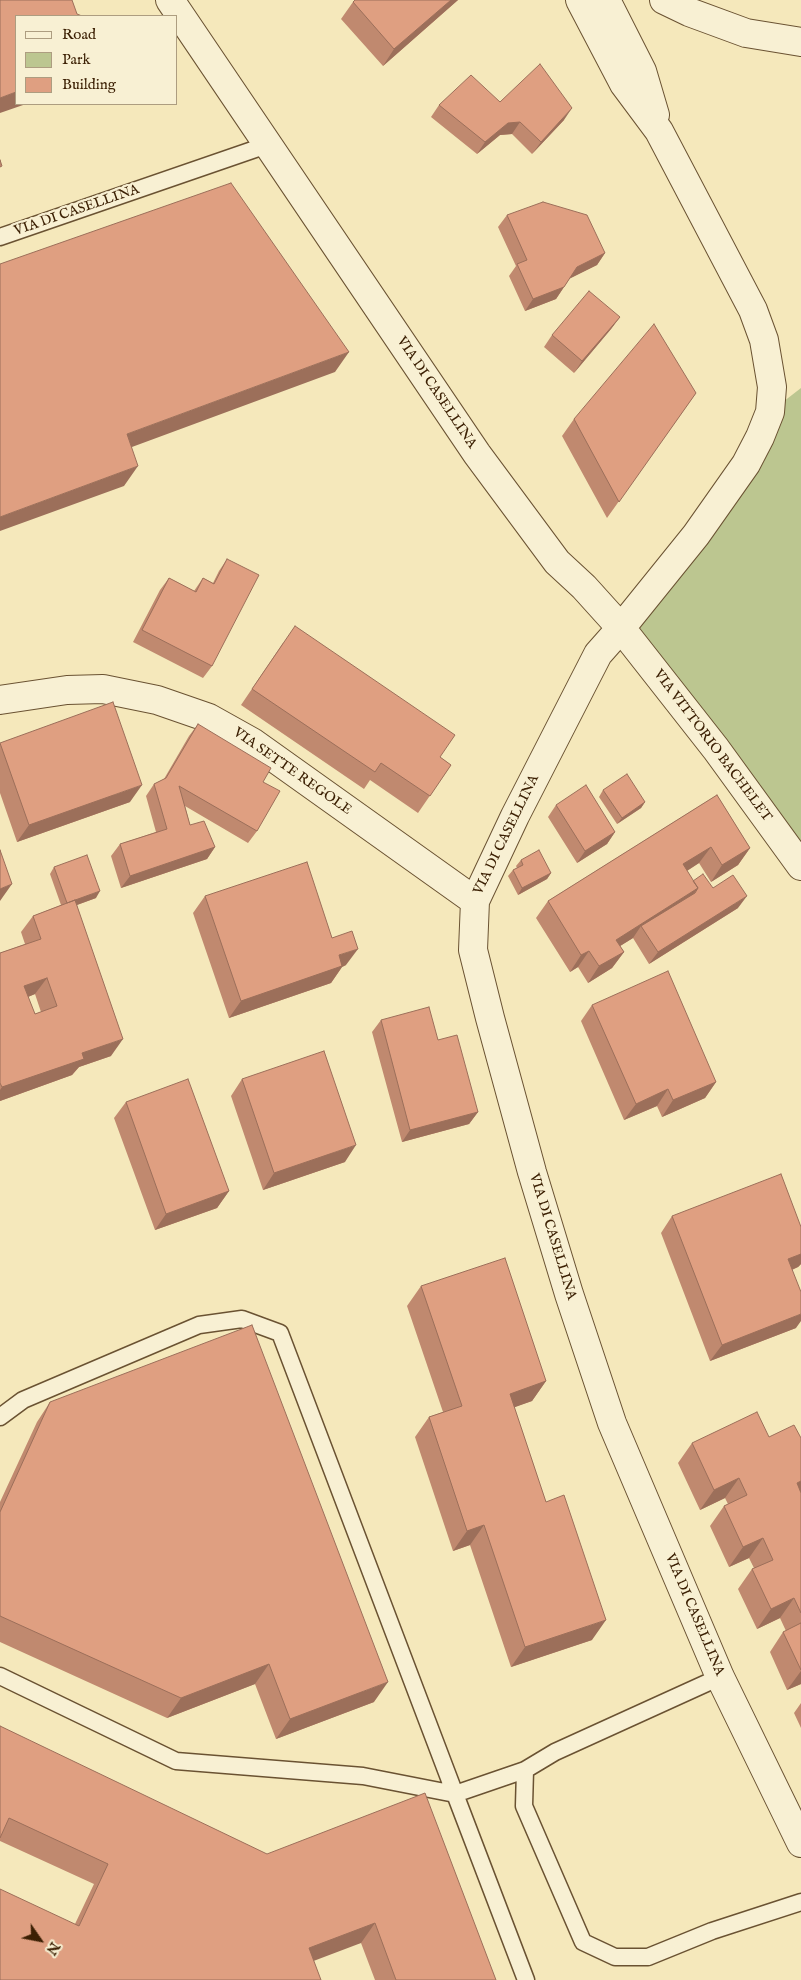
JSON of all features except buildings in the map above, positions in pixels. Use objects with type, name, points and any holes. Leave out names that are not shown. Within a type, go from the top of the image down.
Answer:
[{"type":"street","name":"VIA DI CASELLINA","points":[[170,0],[478,454],[557,562],[584,587],[621,628]]},
{"type":"street","name":"VIA DI CASELLINA","points":[[580,0],[624,84],[659,131],[753,310],[764,340],[772,387],[770,412],[746,464],[702,528],[598,654],[515,816],[475,901],[474,950],[532,1172],[569,1294],[612,1423],[720,1677],[801,1843]]},
{"type":"street","name":"VIA DI CASELLINA","points":[[606,0],[642,71],[659,131]]},
{"type":"street","points":[[664,0],[688,12],[746,33],[801,42]]},
{"type":"street","name":"VIA VITTORIO BACHELET","points":[[621,628],[716,749],[801,866]]},
{"type":"street","name":"VIA SETTE REGOLE","points":[[0,700],[67,690],[103,689],[157,700],[209,718],[252,742],[475,901]]},
{"type":"lane","name":"VIA DI CASELLINA","points":[[0,237],[267,145]]},
{"type":"lane","points":[[0,1417],[23,1400],[199,1325],[242,1319],[280,1333],[526,1980]]},
{"type":"lane","points":[[0,1676],[176,1761],[363,1776],[455,1794],[525,1770],[555,1752],[720,1677]]},
{"type":"lane","points":[[525,1770],[524,1806],[583,1942],[615,1957],[648,1957],[712,1932],[801,1902]]},
{"type":"green space","points":[[801,388],[801,866],[621,628],[770,412]]}]
